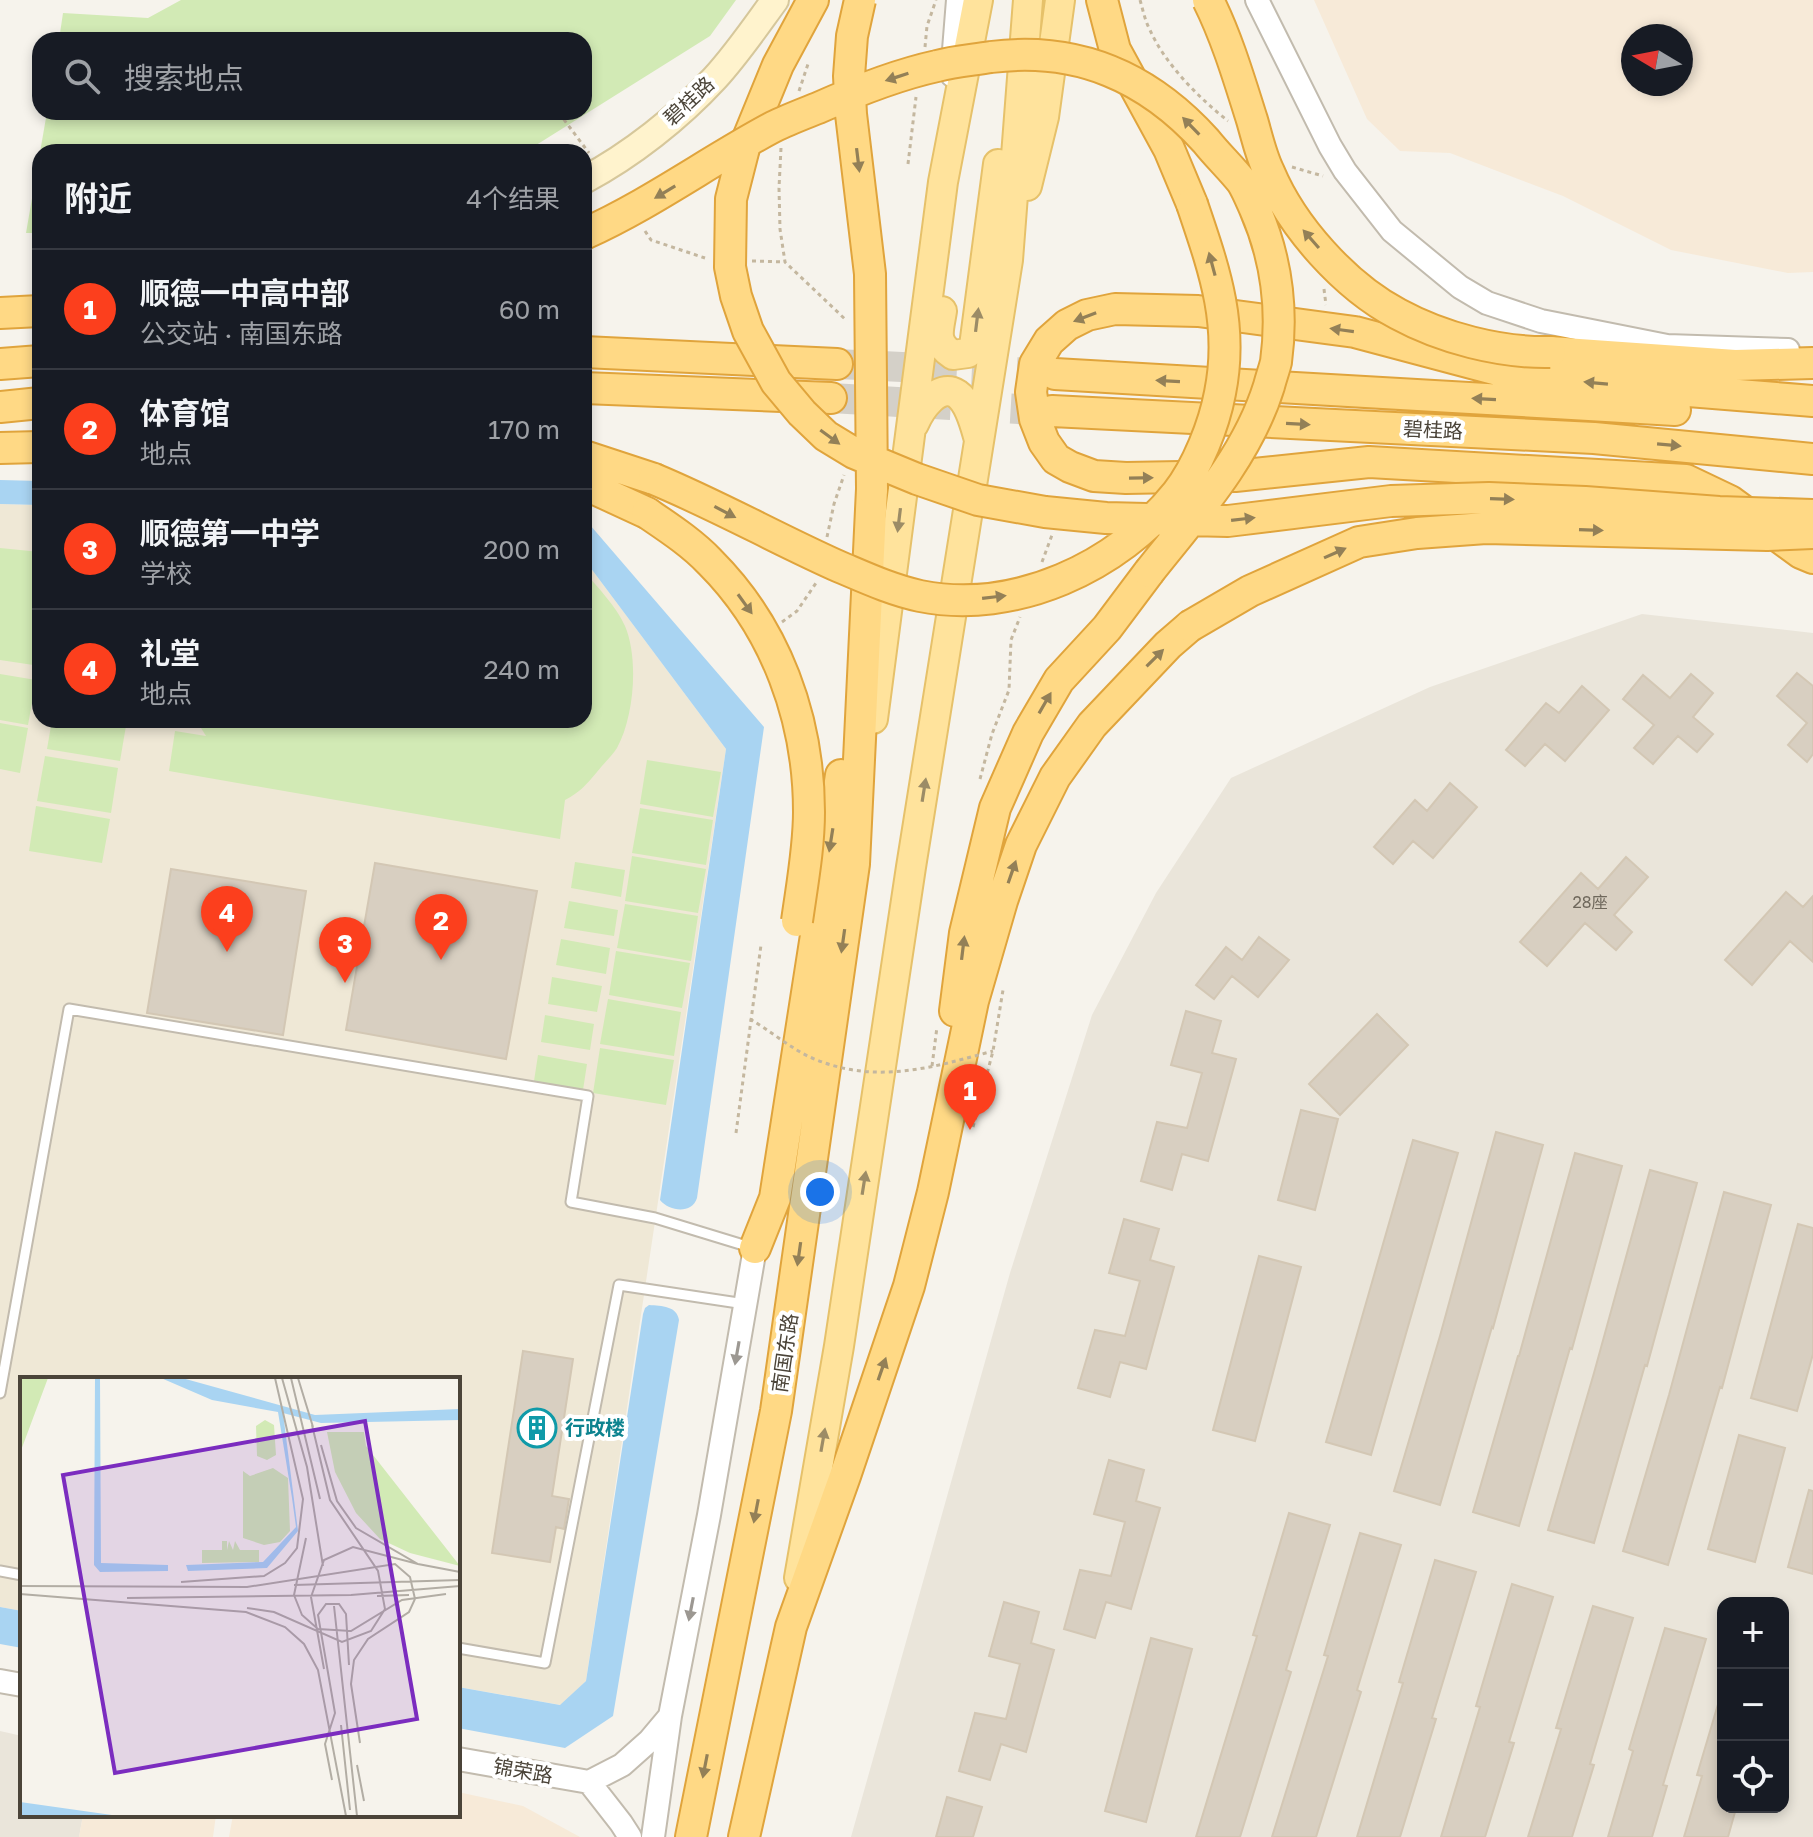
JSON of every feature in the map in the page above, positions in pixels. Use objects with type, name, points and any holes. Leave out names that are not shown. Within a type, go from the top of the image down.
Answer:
[{"type":"highway","points":[[813,0],[778,65],[744,148],[731,199],[730,267],[748,331],[776,382],[826,436],[854,453],[978,500],[1045,512],[1106,518],[1228,521],[1391,501],[1489,498],[1813,515]]},
{"type":"highway","points":[[755,1248],[775,1198],[865,624],[872,489],[870,274],[849,76],[852,36],[860,0]]},
{"type":"highway","points":[[592,459],[693,495],[827,561],[889,587],[919,596],[950,600],[987,599],[1046,586],[1113,552],[1147,525],[1178,492],[1198,457],[1211,425],[1224,366],[1224,323],[1219,289],[1192,204],[1169,149],[1115,50],[1102,0]]},
{"type":"highway","points":[[1208,0],[1235,67],[1268,171],[1286,207],[1308,238],[1348,278],[1396,314],[1469,342],[1533,352],[1735,365],[1813,363]]},
{"type":"highway","points":[[592,230],[652,200],[774,127],[837,100],[939,65],[1031,54],[1101,67],[1160,97],[1187,120],[1243,184],[1266,235],[1277,285],[1275,364],[1262,407],[1238,454],[1216,487],[1107,628],[1059,680],[1028,733],[995,808],[965,933],[933,1192]]},
{"type":"highway","points":[[1813,404],[1528,378],[1355,332],[1198,311],[1141,309],[1115,309],[1087,315],[1067,325],[1049,341],[1035,364],[1031,392],[1035,419],[1044,442],[1056,459],[1094,476],[1235,476],[1369,462],[1686,480],[1730,501],[1801,553],[1813,558]]},
{"type":"highway","points":[[0,310],[32,311]]},
{"type":"highway","points":[[592,352],[837,364]]},
{"type":"highway","points":[[0,364],[32,362]]},
{"type":"highway","points":[[1055,374],[1641,407],[1813,421]]},
{"type":"highway","points":[[592,388],[831,398]]},
{"type":"highway","points":[[1697,412],[1813,404]]},
{"type":"highway","name":"碧桂路","points":[[1052,411],[1594,438],[1813,459]]},
{"type":"highway","points":[[0,448],[32,447]]},
{"type":"highway","points":[[592,488],[647,513],[679,534],[709,560],[730,584],[755,618],[775,654],[794,704],[806,753],[809,813],[804,871],[755,1248]]},
{"type":"highway","points":[[744,1837],[791,1627],[909,1286],[933,1192],[973,1001],[1002,901],[1021,845],[1055,777],[1092,725],[1190,626],[1250,591],[1359,542],[1417,533],[1486,528],[1767,535],[1813,533]]},
{"type":"highway","name":"南国东路","points":[[691,1837],[776,1411],[854,864],[865,624]]},
{"type":"main road","name":"碧桂路","points":[[592,176],[618,161],[662,127],[715,78],[775,0]]},
{"type":"main road","points":[[854,864],[943,182],[979,0]]},
{"type":"main road","points":[[979,0],[961,170],[938,339],[944,349],[953,355],[968,353],[974,346],[999,153],[1027,14]]},
{"type":"main road","points":[[1008,260],[1044,117],[1060,0]]},
{"type":"main road","points":[[791,1627],[839,1346],[911,867],[1008,260],[1027,14]]},
{"type":"main road","points":[[0,310],[32,300]]},
{"type":"main road","points":[[911,431],[920,410],[933,397],[948,391],[964,402],[979,441]]},
{"type":"street","points":[[943,182],[958,0]]},
{"type":"street","points":[[1257,0],[1345,171],[1392,231],[1460,287],[1487,303],[1541,321],[1667,346],[1813,352]]},
{"type":"street","points":[[653,1837],[670,1716],[709,1515],[755,1248]]},
{"type":"street","points":[[0,1681],[20,1685]]},
{"type":"street","points":[[630,1837],[589,1782],[622,1765],[649,1741],[670,1716]]},
{"type":"street","name":"锦荣路","points":[[460,1759],[589,1782]]},
{"type":"lane","points":[[0,1393],[69,1009],[588,1096],[571,1202],[655,1218],[755,1248]]},
{"type":"lane","points":[[460,1648],[545,1663],[619,1285],[745,1304]]},
{"type":"lane","points":[[0,1571],[20,1575]]},
{"type":"path","points":[[1038,571],[1055,530]]},
{"type":"path","points":[[978,791],[992,734],[1009,690],[1011,640],[1022,612]]},
{"type":"path","points":[[736,1133],[761,945]]},
{"type":"path","points":[[972,1128],[993,1051],[1003,988]]},
{"type":"path","points":[[750,1019],[810,1058],[864,1072],[896,1074],[993,1051]]},
{"type":"shaded area","points":[[1314,0],[1813,0],[1813,272],[1788,273],[1671,250],[1563,196],[1450,153],[1400,151],[1367,119]]},
{"type":"shaded area","points":[[0,504],[32,505],[32,728],[592,728],[592,570],[726,749],[586,1681],[561,1705],[460,1687],[460,1377],[20,1377],[20,1611],[0,1607]]},
{"type":"shaded area","points":[[1642,614],[1813,633],[1813,1837],[851,1837],[1010,1273],[1092,1015],[1156,893],[1231,778],[1430,687]]},
{"type":"shaded area","points":[[0,1731],[20,1736],[20,1817],[83,1817],[79,1837],[0,1837]]},
{"type":"shaded area","points":[[460,1792],[523,1806],[580,1837],[229,1837],[233,1817],[460,1817]]},
{"type":"shaded area","points":[[83,1817],[216,1817],[213,1837],[79,1837]]},
{"type":"green space","points":[[181,0],[736,0],[710,36],[592,110],[592,32],[60,32],[63,13],[148,18]]},
{"type":"green space","points":[[46,120],[576,120],[538,144],[41,144]]},
{"type":"green space","points":[[32,198],[32,233],[26,233]]},
{"type":"green space","points":[[0,548],[32,551],[32,665],[0,660]]},
{"type":"green space","points":[[592,580],[612,604],[629,639],[633,688],[623,735],[617,748],[586,784],[565,800],[560,839],[169,771],[175,731],[206,736],[201,728],[592,728]]},
{"type":"green space","points":[[0,674],[32,679],[28,725],[0,720]]},
{"type":"green space","points":[[0,723],[28,728],[20,773],[0,769]]},
{"type":"green space","points":[[51,728],[126,728],[120,761],[47,749]]},
{"type":"green space","points":[[45,756],[118,768],[111,813],[37,801]]},
{"type":"green space","points":[[647,760],[721,772],[713,817],[640,804]]},
{"type":"green space","points":[[36,806],[110,819],[102,863],[29,851]]},
{"type":"green space","points":[[640,808],[713,820],[706,865],[632,853]]},
{"type":"green space","points":[[632,856],[706,869],[698,913],[625,901]]},
{"type":"green space","points":[[575,862],[625,870],[621,897],[571,888]]},
{"type":"green space","points":[[569,901],[618,910],[614,936],[564,928]]},
{"type":"green space","points":[[625,904],[698,916],[691,961],[617,948]]},
{"type":"green space","points":[[561,939],[610,948],[606,974],[556,965]]},
{"type":"green space","points":[[616,951],[690,963],[682,1008],[609,995]]},
{"type":"green space","points":[[552,977],[602,986],[597,1012],[548,1004]]},
{"type":"green space","points":[[608,999],[681,1012],[674,1056],[600,1044]]},
{"type":"green space","points":[[545,1015],[594,1024],[590,1050],[541,1042]]},
{"type":"green space","points":[[600,1048],[674,1060],[666,1105],[593,1093]]},
{"type":"green space","points":[[538,1055],[587,1064],[583,1090],[534,1081]]},
{"type":"water","points":[[0,480],[32,481],[32,505],[0,504]]},
{"type":"water","points":[[592,527],[764,727],[697,1198],[691,1207],[680,1210],[660,1200],[726,749],[592,570]]},
{"type":"water","points":[[649,1305],[664,1306],[672,1309],[679,1320],[613,1716],[565,1748],[460,1728],[460,1687],[560,1705],[586,1681],[645,1308]]},
{"type":"water","points":[[0,1607],[20,1611],[20,1648],[0,1644]]},
{"type":"building","points":[[1797,673],[1813,686],[1813,754],[1807,762],[1788,745],[1807,723],[1777,696]]},
{"type":"building","points":[[1691,674],[1713,693],[1693,717],[1713,734],[1697,752],[1678,736],[1653,764],[1634,748],[1654,725],[1623,699],[1643,675],[1670,698]]},
{"type":"building","points":[[1582,686],[1609,710],[1565,761],[1545,744],[1525,766],[1506,750],[1546,703],[1559,713]]},
{"type":"building","points":[[1450,783],[1477,807],[1433,858],[1413,841],[1393,864],[1374,847],[1415,800],[1427,811]]},
{"type":"building","points":[[1626,857],[1648,877],[1614,915],[1632,932],[1616,950],[1585,923],[1547,966],[1520,942],[1581,873],[1598,889]]},
{"type":"building","points":[[375,863],[537,891],[506,1059],[346,1030]]},
{"type":"building","points":[[171,869],[306,891],[283,1035],[147,1013]]},
{"type":"building","points":[[1786,892],[1803,907],[1813,896],[1813,962],[1790,941],[1752,985],[1725,960]]},
{"type":"building","points":[[1259,937],[1289,960],[1258,997],[1232,976],[1214,999],[1196,985],[1226,947],[1242,960]]},
{"type":"building","points":[[1186,1011],[1221,1021],[1212,1053],[1236,1059],[1208,1161],[1182,1154],[1172,1190],[1141,1181],[1157,1122],[1187,1128],[1202,1073],[1171,1065]]},
{"type":"building","points":[[1377,1014],[1408,1045],[1340,1115],[1309,1084]]},
{"type":"building","points":[[1301,1110],[1338,1119],[1315,1210],[1278,1200]]},
{"type":"building","points":[[1496,1132],[1543,1145],[1440,1505],[1394,1491]]},
{"type":"building","points":[[1413,1140],[1458,1153],[1371,1455],[1326,1442]]},
{"type":"building","points":[[1575,1153],[1622,1166],[1519,1526],[1473,1512]]},
{"type":"building","points":[[1650,1170],[1697,1183],[1594,1543],[1548,1530]]},
{"type":"building","points":[[1724,1192],[1771,1205],[1722,1388],[1668,1565],[1623,1551]]},
{"type":"building","points":[[1124,1219],[1159,1229],[1150,1260],[1174,1267],[1146,1369],[1120,1362],[1110,1397],[1078,1388],[1095,1330],[1125,1336],[1140,1281],[1109,1273]]},
{"type":"building","points":[[1798,1224],[1813,1228],[1813,1354],[1797,1411],[1751,1398]]},
{"type":"building","points":[[1259,1256],[1301,1267],[1255,1441],[1213,1430]]},
{"type":"building","name":"行政楼","points":[[523,1351],[573,1359],[552,1496],[569,1499],[564,1529],[556,1527],[550,1562],[492,1553]]},
{"type":"building","points":[[1739,1435],[1785,1448],[1755,1562],[1708,1549]]},
{"type":"building","points":[[1109,1460],[1144,1470],[1136,1501],[1160,1508],[1131,1609],[1106,1602],[1095,1638],[1064,1629],[1080,1570],[1111,1576],[1125,1522],[1094,1514]]},
{"type":"building","points":[[1809,1490],[1813,1491],[1813,1574],[1788,1567]]},
{"type":"building","points":[[1289,1513],[1330,1525],[1286,1670],[1291,1672],[1240,1837],[1196,1837],[1257,1636],[1253,1635]]},
{"type":"building","points":[[1360,1533],[1401,1545],[1357,1690],[1361,1692],[1316,1837],[1272,1837],[1328,1656],[1324,1655]]},
{"type":"building","points":[[1435,1560],[1476,1572],[1432,1718],[1436,1719],[1400,1837],[1357,1837],[1403,1683],[1399,1682]]},
{"type":"building","points":[[1512,1584],[1553,1597],[1509,1742],[1514,1743],[1485,1837],[1441,1837],[1480,1707],[1476,1706]]},
{"type":"building","points":[[1004,1602],[1039,1612],[1031,1643],[1054,1650],[1026,1752],[1001,1744],[990,1780],[959,1771],[975,1713],[1006,1719],[1020,1664],[989,1656]]},
{"type":"building","points":[[1593,1606],[1633,1618],[1590,1764],[1594,1765],[1572,1837],[1528,1837],[1561,1729],[1556,1728]]},
{"type":"building","points":[[1665,1628],[1706,1639],[1663,1785],[1667,1786],[1652,1837],[1608,1837],[1633,1751],[1629,1749]]},
{"type":"building","points":[[1151,1638],[1192,1649],[1146,1822],[1105,1811]]},
{"type":"building","points":[[1717,1708],[1717,1813],[1735,1813],[1728,1837],[1684,1837],[1702,1776],[1697,1775]]},
{"type":"building","points":[[947,1797],[982,1807],[973,1837],[936,1837]]},
{"type":"tunnel","points":[[837,364],[1055,374]]},
{"type":"tunnel","points":[[831,398],[1052,411]]},
{"type":"place","name":"礼堂","points":[[227,952]]},
{"type":"place","name":"体育馆","points":[[441,960]]},
{"type":"place","name":"顺德第一中学","points":[[345,983]]},
{"type":"place","name":"顺德一中高中部","points":[[970,1130]]},
{"type":"place","name":"行政楼","points":[[537,1428]]}]
